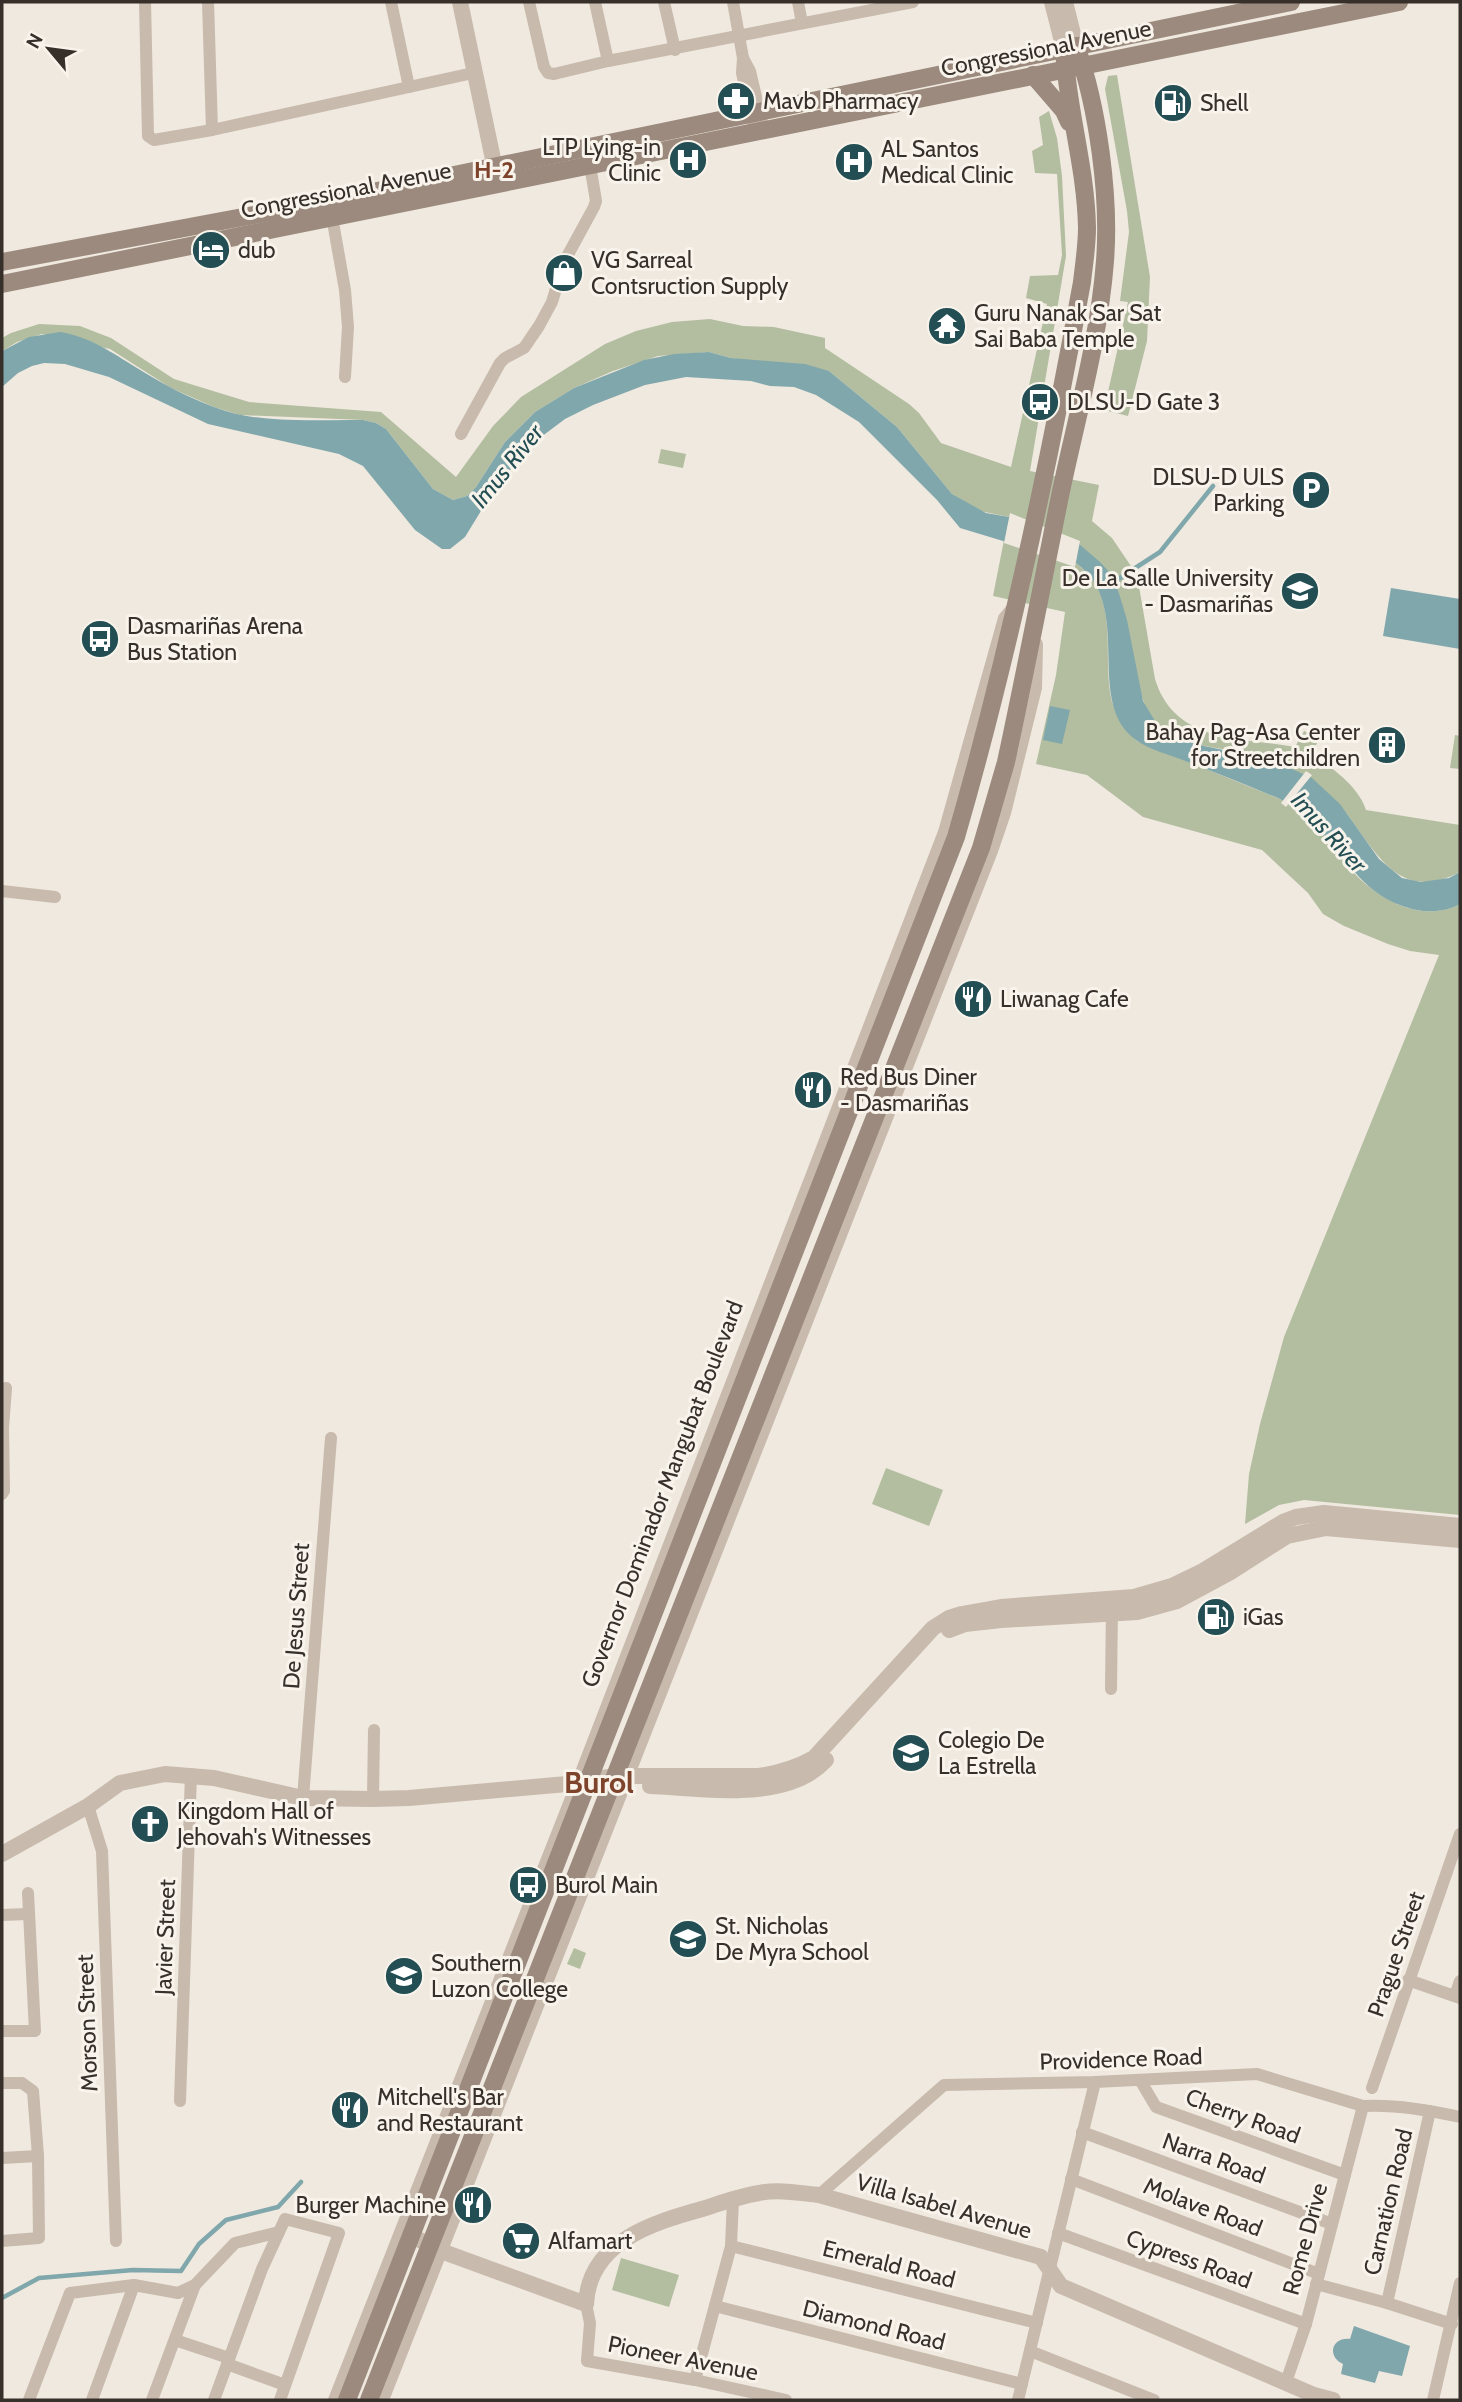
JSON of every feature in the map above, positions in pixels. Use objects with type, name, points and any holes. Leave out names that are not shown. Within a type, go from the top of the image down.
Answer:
[{"type":"main road","name":"Congressional Avenue","points":[[2,283],[331,209],[495,166],[1291,2]]},
{"type":"main road","name":"Congressional Avenue","points":[[2,262],[498,184],[1399,2]]},
{"type":"main road","points":[[369,2400],[437,2245],[619,1781],[720,1511],[981,848],[1006,762],[1097,318],[1105,260],[1102,176],[1083,65],[1070,47]]},
{"type":"main road","name":"Governor Dominador Mangubat Boulevard","points":[[347,2400],[412,2236],[583,1782],[697,1502],[956,837],[1018,602],[1076,315],[1085,257],[1087,228],[1084,192],[1065,69],[1070,47]]},
{"type":"main road","points":[[1033,75],[1064,111],[1075,133]]},
{"type":"main road","points":[[697,1502],[720,1511]]},
{"type":"street","points":[[145,2],[148,136],[154,140],[212,130],[473,73]]},
{"type":"street","points":[[208,2],[212,130]]},
{"type":"street","points":[[391,2],[410,87]]},
{"type":"street","points":[[460,2],[498,184]]},
{"type":"street","points":[[529,2],[544,67],[548,73],[554,74],[608,61],[740,37],[864,7],[913,2]]},
{"type":"street","points":[[595,2],[608,61]]},
{"type":"street","points":[[664,2],[675,50]]},
{"type":"street","points":[[733,2],[743,58],[750,71],[759,132]]},
{"type":"street","points":[[798,2],[802,23]]},
{"type":"street","points":[[1052,2],[1070,47]]},
{"type":"street","points":[[1065,2],[1070,47]]},
{"type":"street","points":[[461,434],[500,362],[524,348],[552,302],[564,262],[596,201],[590,165]]},
{"type":"street","points":[[331,209],[345,290],[348,327],[345,376]]},
{"type":"street","name":"Governor Dominador Mangubat Boulevard","points":[[334,2400],[583,1782],[944,832],[1003,618],[1018,602]]},
{"type":"street","points":[[619,1781],[801,1339],[992,851],[1008,801],[1036,688],[1037,606]]},
{"type":"street","points":[[2,891],[55,897]]},
{"type":"street","points":[[2,1494],[6,1388]]},
{"type":"street","name":"De Jesus Street","points":[[303,1798],[331,1438]]},
{"type":"street","points":[[1112,1607],[1134,1597],[1172,1586],[1201,1572],[1283,1522],[1305,1515],[1324,1513],[1460,1526]]},
{"type":"street","points":[[2,1854],[88,1806],[120,1783],[165,1774],[191,1774],[303,1798],[373,1799],[583,1782],[759,1776],[795,1769],[814,1758],[933,1628],[949,1618],[1001,1607],[1112,1607],[1137,1612],[1177,1601],[1229,1573],[1287,1536],[1305,1531],[1326,1528],[1460,1540]]},
{"type":"street","points":[[1111,1689],[1112,1607]]},
{"type":"street","points":[[373,1799],[374,1730]]},
{"type":"street","name":"Javier Street","points":[[180,2101],[191,1774]]},
{"type":"street","name":"Morson Street","points":[[88,1806],[102,1851],[116,2241]]},
{"type":"street","name":"Prague Street","points":[[1372,2088],[1460,1833]]},
{"type":"street","points":[[2,2031],[35,2031],[28,1893]]},
{"type":"street","points":[[2,1915],[28,1914]]},
{"type":"street","points":[[1408,1980],[1458,1997],[1460,1981]]},
{"type":"street","name":"Providence Road","points":[[818,2195],[944,2085],[1095,2082],[1257,2074],[1363,2106],[1430,2111],[1460,2117]]},
{"type":"street","name":"Cherry Road","points":[[1140,2080],[1156,2107],[1345,2175]]},
{"type":"street","points":[[2,2083],[22,2082],[33,2091],[38,2156],[39,2238],[2,2241]]},
{"type":"street","points":[[1018,2400],[1095,2082]]},
{"type":"street","name":"Rome Drive","points":[[1286,2382],[1306,2324],[1363,2106]]},
{"type":"street","name":"Carnation Road","points":[[1387,2303],[1430,2111]]},
{"type":"street","name":"Narra Road","points":[[1082,2132],[1332,2224]]},
{"type":"street","points":[[2,2158],[38,2156]]},
{"type":"street","name":"Molave Road","points":[[1071,2179],[1318,2279],[1452,2324]]},
{"type":"street","name":"Villa Isabel Avenue","points":[[586,2300],[597,2267],[627,2237],[660,2221],[733,2199],[771,2192],[818,2195],[1041,2257],[1061,2286],[1286,2382],[1313,2398],[1333,2400]]},
{"type":"street","points":[[695,2380],[731,2246],[733,2199]]},
{"type":"street","points":[[214,2400],[262,2269],[285,2219],[339,2233],[280,2400]]},
{"type":"street","points":[[152,2400],[195,2286],[234,2243],[279,2232]]},
{"type":"street","name":"Cypress Road","points":[[1058,2233],[1306,2324]]},
{"type":"street","points":[[412,2236],[586,2300]]},
{"type":"street","points":[[383,2400],[437,2245]]},
{"type":"street","name":"Emerald Road","points":[[731,2246],[1037,2323]]},
{"type":"street","points":[[1433,2400],[1460,2283]]},
{"type":"street","points":[[29,2400],[70,2293],[134,2285],[178,2293],[195,2286]]},
{"type":"street","points":[[93,2400],[134,2285]]},
{"type":"street","name":"Pioneer Avenue","points":[[586,2300],[590,2323],[587,2361],[695,2380],[786,2400]]},
{"type":"street","name":"Diamond Road","points":[[715,2306],[1022,2384]]},
{"type":"street","points":[[175,2340],[285,2385]]},
{"type":"street","points":[[1030,2351],[1154,2400]]},
{"type":"green space","points":[[1117,75],[1150,277],[1147,341],[1128,416],[1104,410],[1128,302],[1120,301],[1129,232],[1127,211],[1105,89],[1108,76]]},
{"type":"green space","points":[[1049,111],[1057,138],[1062,176],[1066,256],[1030,471],[1099,485],[1092,521],[1112,538],[1137,575],[1155,679],[1165,700],[1178,716],[1212,734],[1232,738],[1295,747],[1304,731],[1319,738],[1312,755],[1351,786],[1366,810],[1460,825],[1460,872],[1441,880],[1424,882],[1397,874],[1375,852],[1339,805],[1285,767],[1258,755],[1198,745],[1170,735],[1159,727],[1151,717],[1138,683],[1118,590],[1009,517],[980,511],[952,494],[897,427],[829,371],[731,358],[709,352],[658,356],[613,371],[574,388],[535,412],[505,442],[476,487],[467,496],[453,500],[433,489],[386,429],[376,423],[363,420],[240,415],[171,388],[110,349],[42,334],[17,342],[2,351],[2,338],[39,324],[80,326],[111,338],[174,379],[249,402],[381,412],[456,477],[493,426],[521,397],[605,344],[636,331],[672,322],[710,319],[743,326],[774,327],[825,338],[825,348],[919,413],[941,443],[1011,467],[1047,304],[1026,298],[1030,276],[1058,275],[1062,255],[1057,174],[1035,173],[1032,151],[1043,145],[1039,117]]},
{"type":"green space","points":[[661,449],[686,454],[683,468],[658,463]]},
{"type":"green space","points":[[1004,540],[1076,563],[1091,577],[1105,610],[1113,705],[1126,729],[1137,741],[1280,799],[1315,825],[1361,880],[1395,903],[1421,911],[1447,909],[1460,904],[1460,1515],[1304,1500],[1279,1505],[1245,1524],[1249,1474],[1284,1337],[1439,955],[1410,951],[1388,944],[1323,914],[1308,893],[1262,850],[1143,817],[1087,775],[1036,764],[1056,675],[1065,612],[993,596]]},
{"type":"green space","points":[[1455,735],[1460,736],[1460,769],[1450,768]]},
{"type":"green space","points":[[886,1468],[943,1490],[929,1526],[872,1504]]},
{"type":"green space","points":[[574,1948],[586,1953],[580,1969],[567,1964]]},
{"type":"green space","points":[[621,2258],[679,2275],[669,2307],[612,2290]]},
{"type":"water","name":"Imus River","points":[[60,332],[91,341],[174,389],[232,413],[268,419],[363,420],[376,423],[386,429],[433,489],[453,500],[467,496],[476,487],[505,442],[535,412],[574,388],[644,360],[674,354],[709,352],[731,358],[805,364],[829,371],[897,427],[952,494],[986,513],[1009,517],[1079,544],[1100,562],[1110,573],[1118,590],[1127,620],[1143,701],[1158,726],[1170,734],[1204,746],[1272,760],[1312,778],[1340,804],[1379,859],[1402,878],[1421,882],[1449,878],[1460,872],[1460,904],[1449,909],[1431,911],[1412,909],[1381,896],[1359,877],[1315,825],[1280,799],[1154,750],[1136,740],[1118,719],[1112,698],[1107,625],[1103,602],[1093,581],[1076,563],[960,528],[937,500],[859,422],[816,395],[794,387],[770,386],[751,381],[686,377],[645,385],[593,405],[565,419],[529,446],[492,493],[465,537],[450,549],[442,549],[415,530],[363,466],[339,454],[208,424],[109,377],[65,364],[44,363],[32,366],[18,373],[2,387],[2,351],[29,337]]},
{"type":"water","points":[[1391,588],[1460,599],[1460,649],[1383,636]]},
{"type":"water","points":[[1050,706],[1070,710],[1062,744],[1043,740]]},
{"type":"water","points":[[1354,2326],[1410,2346],[1402,2376],[1379,2371],[1375,2383],[1341,2374],[1343,2364],[1335,2357],[1333,2348],[1339,2341],[1350,2339]]},
{"type":"pier","points":[[1010,513],[1080,541],[1075,567],[1004,543]]},
{"type":"pier","points":[[1306,771],[1312,775],[1286,807],[1281,803]]},
{"type":"waterway","points":[[1112,583],[1160,552],[1213,486]]},
{"type":"waterway","points":[[2,2298],[39,2278],[133,2270],[181,2271],[199,2244],[226,2220],[278,2207],[301,2182]]},
{"type":"place","name":"Mavb Pharmacy","points":[[736,101]]},
{"type":"place","name":"Shell","points":[[1173,103]]},
{"type":"place","name":"LTP Lying-in Clinic","points":[[688,160]]},
{"type":"place","name":"AL Santos Medical Clinic","points":[[854,162]]},
{"type":"place","name":"dub","points":[[211,250]]},
{"type":"place","name":"VG Sarreal Contsruction Supply","points":[[564,273]]},
{"type":"place","name":"Guru Nanak Sar Sat Sai Baba Temple","points":[[947,326]]},
{"type":"place","name":"DLSU-D Gate 3","points":[[1040,402]]},
{"type":"place","name":"DLSU-D ULS Parking","points":[[1311,490]]},
{"type":"place","name":"De La Salle University - Dasmariñas","points":[[1300,591]]},
{"type":"place","name":"Dasmariñas Arena Bus Station","points":[[100,639]]},
{"type":"place","name":"Bahay Pag-Asa Center for Streetchildren","points":[[1387,745]]},
{"type":"place","name":"Liwanag Cafe","points":[[973,999]]},
{"type":"place","name":"Red Bus Diner - Dasmariñas","points":[[813,1090]]},
{"type":"place","name":"iGas","points":[[1216,1617]]},
{"type":"place","name":"Colegio De La Estrella","points":[[911,1753]]},
{"type":"place","name":"Kingdom Hall of Jehovah's Witnesses","points":[[150,1824]]},
{"type":"place","name":"Burol Main","points":[[528,1885]]},
{"type":"place","name":"St. Nicholas De Myra School","points":[[688,1939]]},
{"type":"place","name":"Southern Luzon College","points":[[404,1976]]},
{"type":"place","name":"Mitchell's Bar and Restaurant","points":[[350,2110]]},
{"type":"place","name":"Burger Machine","points":[[473,2205]]},
{"type":"place","name":"Alfamart","points":[[521,2241]]},
{"type":"district","name":"H-2","points":[[494,169]]},
{"type":"district","name":"Burol","points":[[599,1782]]}]
